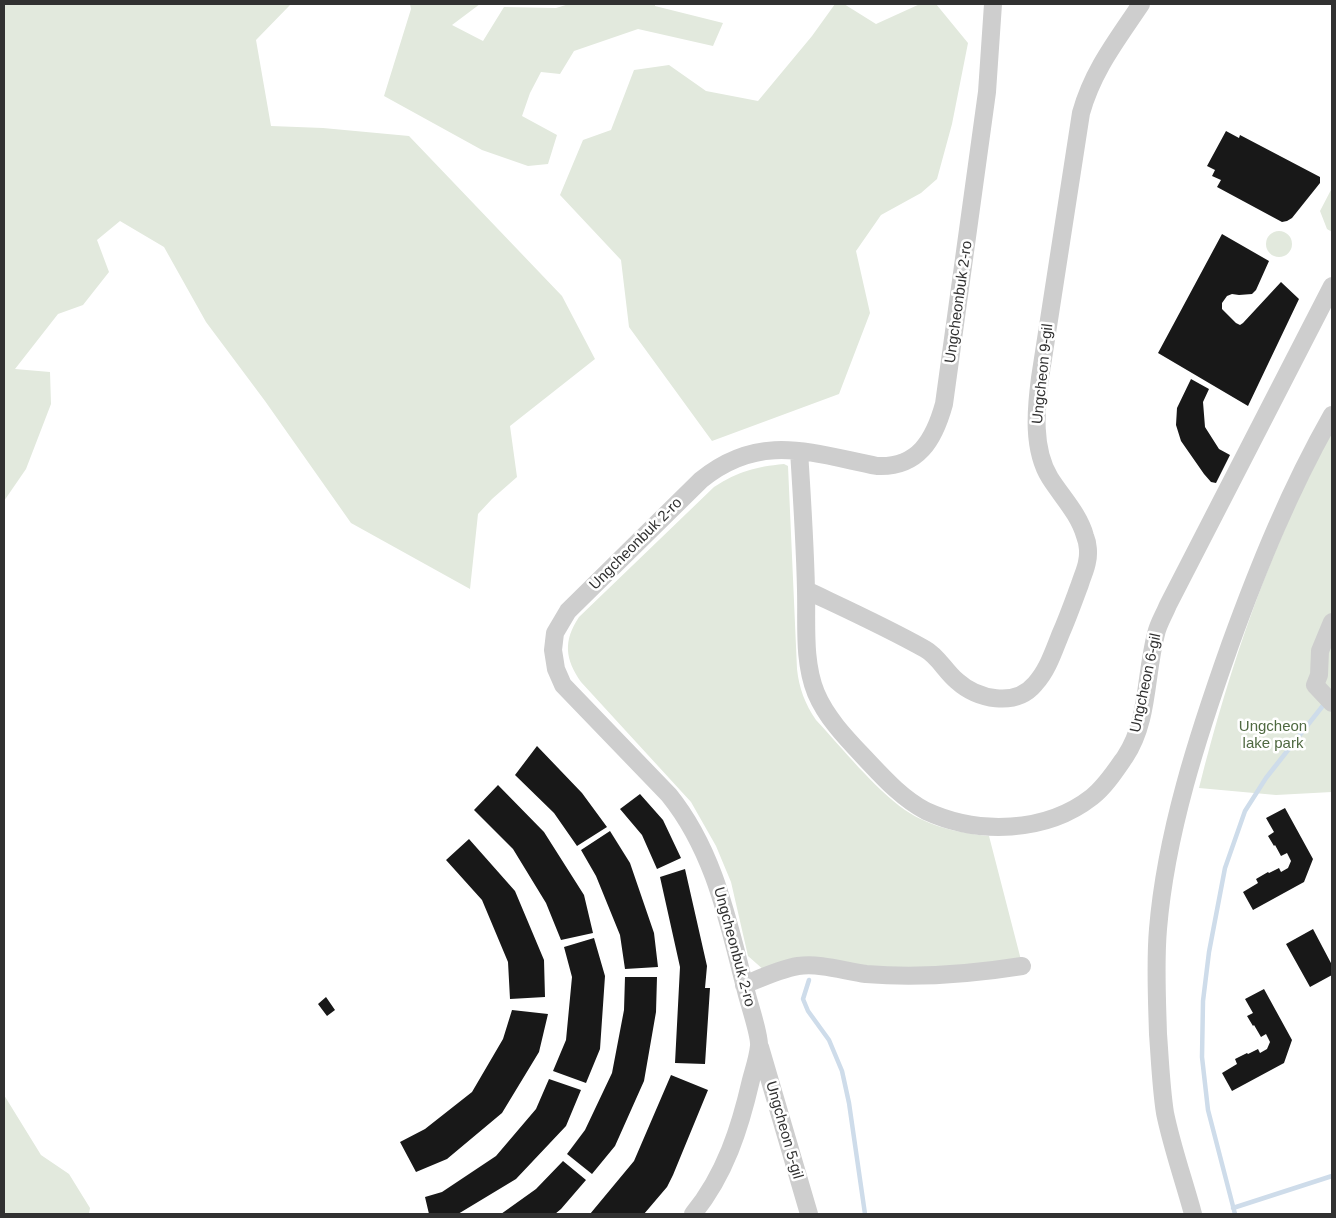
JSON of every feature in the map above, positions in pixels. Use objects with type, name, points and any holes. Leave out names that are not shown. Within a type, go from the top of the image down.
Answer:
[{"type":"street","name":"Ungcheonbuk 2-ro","points":[[693,1214],[717,1180],[732,1148],[742,1117],[759,1045],[719,888],[696,834],[682,811],[669,795],[563,685],[556,669],[553,650],[555,633],[568,611],[701,480],[717,468],[748,454],[776,449],[799,451],[877,466],[895,466],[902,464],[917,454],[930,441],[938,426],[944,404],[973,205],[987,92],[994,4]]},
{"type":"street","name":"Ungcheon 9-gil","points":[[806,590],[881,625],[927,650],[958,682],[970,691],[983,696],[1010,698],[1028,691],[1035,685],[1045,670],[1064,626],[1087,562],[1088,549],[1086,536],[1078,519],[1048,475],[1042,455],[1037,433],[1036,406],[1040,378],[1081,113],[1087,92],[1098,69],[1141,4]]},
{"type":"street","name":"Ungcheon 6-gil","points":[[799,451],[806,590],[807,654],[811,678],[826,713],[892,786],[925,810],[943,817],[992,827],[1045,821],[1068,813],[1093,796],[1126,756],[1135,739],[1142,711],[1156,632],[1168,605],[1332,286]]},
{"type":"street","points":[[1193,1214],[1166,1113],[1161,1078],[1157,966],[1158,930],[1164,879],[1172,835],[1197,746],[1249,594],[1284,509],[1332,415]]},
{"type":"street","points":[[1332,622],[1320,651],[1319,675],[1315,684],[1332,702]]},
{"type":"street","points":[[744,985],[797,967],[812,965],[866,974],[936,975],[987,972],[1022,966]]},
{"type":"street","name":"Ungcheon 5-gil","points":[[759,1045],[809,1214]]},
{"type":"green space","points":[[4,4],[291,4],[256,40],[271,126],[323,128],[409,136],[562,296],[595,359],[510,426],[517,477],[478,514],[470,589],[351,523],[265,401],[206,322],[164,247],[120,221],[97,240],[109,272],[83,305],[58,314],[15,369],[50,372],[51,404],[26,469],[4,501]]},
{"type":"green space","points":[[410,4],[480,4],[452,25],[483,41],[504,7],[556,8],[569,4],[655,4],[655,6],[723,23],[713,46],[638,29],[574,51],[560,74],[541,72],[530,93],[522,116],[557,135],[548,164],[528,166],[482,150],[384,96],[411,9]]},
{"type":"green space","points":[[835,4],[844,4],[876,24],[920,4],[936,4],[968,43],[952,124],[937,179],[921,193],[881,215],[856,251],[870,313],[839,394],[712,441],[629,327],[621,260],[560,195],[583,140],[611,130],[634,70],[669,65],[706,91],[758,101],[812,36]]},
{"type":"green space","points":[[1332,188],[1332,232],[1327,229],[1320,211]]},
{"type":"green space","points":[[1279,231],[1288,235],[1292,244],[1288,253],[1279,257],[1270,253],[1266,244],[1270,235]]},
{"type":"green space","name":"Ungcheon lake park","points":[[1332,432],[1332,792],[1276,795],[1199,788],[1224,696],[1254,606],[1290,518]]},
{"type":"green space","points":[[784,464],[788,466],[797,669],[799,683],[806,702],[816,720],[859,768],[905,810],[935,825],[989,836],[1021,960],[962,968],[765,971],[748,956],[731,882],[716,846],[691,802],[581,682],[572,666],[569,658],[568,642],[579,617],[714,487],[731,477],[748,471]]},
{"type":"green space","points":[[4,1095],[41,1155],[69,1174],[90,1208],[89,1214],[4,1214]]},
{"type":"building","points":[[1226,131],[1239,138],[1240,135],[1320,177],[1320,183],[1292,218],[1282,222],[1217,187],[1221,180],[1212,176],[1215,170],[1207,166]]},
{"type":"building","points":[[1222,234],[1269,261],[1256,290],[1252,294],[1232,294],[1227,296],[1222,303],[1222,309],[1236,323],[1240,325],[1243,323],[1281,282],[1299,299],[1248,406],[1158,353]]},
{"type":"building","points":[[1191,379],[1209,389],[1203,402],[1205,427],[1219,449],[1230,455],[1216,483],[1211,482],[1204,474],[1181,441],[1176,425],[1177,408]]},
{"type":"building","points":[[537,746],[582,793],[607,827],[577,846],[554,813],[515,775]]},
{"type":"building","points":[[498,785],[544,832],[584,895],[593,933],[561,940],[546,903],[513,849],[474,810]]},
{"type":"building","points":[[640,794],[663,820],[681,858],[657,869],[642,835],[620,809]]},
{"type":"building","points":[[1285,808],[1313,859],[1304,882],[1253,910],[1243,892],[1258,883],[1256,879],[1268,872],[1279,868],[1281,872],[1288,868],[1291,861],[1287,853],[1281,856],[1268,836],[1274,832],[1266,818]]},
{"type":"building","points":[[610,831],[630,863],[654,933],[658,967],[625,969],[620,935],[596,876],[581,850]]},
{"type":"building","points":[[469,839],[515,891],[544,960],[545,997],[510,999],[508,962],[482,900],[446,860]]},
{"type":"building","points":[[685,869],[707,966],[705,988],[710,988],[705,1064],[675,1063],[680,967],[660,877]]},
{"type":"building","points":[[1313,929],[1332,965],[1332,975],[1310,987],[1286,944]]},
{"type":"building","points":[[594,938],[605,976],[600,1049],[586,1083],[553,1071],[566,1040],[572,977],[564,947]]},
{"type":"building","points":[[625,977],[657,977],[656,1012],[644,1081],[615,1146],[592,1174],[567,1154],[585,1130],[612,1073],[624,1010]]},
{"type":"building","points":[[1264,989],[1292,1040],[1284,1063],[1232,1091],[1222,1073],[1237,1064],[1235,1059],[1258,1049],[1260,1053],[1267,1049],[1270,1042],[1266,1034],[1261,1037],[1247,1016],[1253,1013],[1245,999]]},
{"type":"building","points":[[326,997],[335,1010],[327,1016],[318,1004]]},
{"type":"building","points":[[512,1010],[548,1014],[539,1052],[502,1113],[447,1159],[416,1172],[400,1142],[425,1129],[472,1092],[503,1039]]},
{"type":"building","points":[[671,1075],[708,1090],[667,1187],[644,1214],[590,1214],[634,1161]]},
{"type":"building","points":[[549,1079],[581,1090],[566,1126],[516,1179],[458,1214],[429,1214],[425,1197],[442,1192],[496,1156],[536,1109]]},
{"type":"building","points":[[563,1161],[586,1180],[561,1209],[555,1214],[501,1214],[536,1189]]},
{"type":"waterway","points":[[1235,1214],[1208,1110],[1202,1057],[1203,1001],[1209,952],[1225,868],[1245,811],[1266,778],[1325,703]]},
{"type":"waterway","points":[[809,980],[803,999],[808,1011],[829,1040],[842,1071],[849,1103],[865,1214]]},
{"type":"waterway","points":[[1233,1208],[1332,1176]]}]
